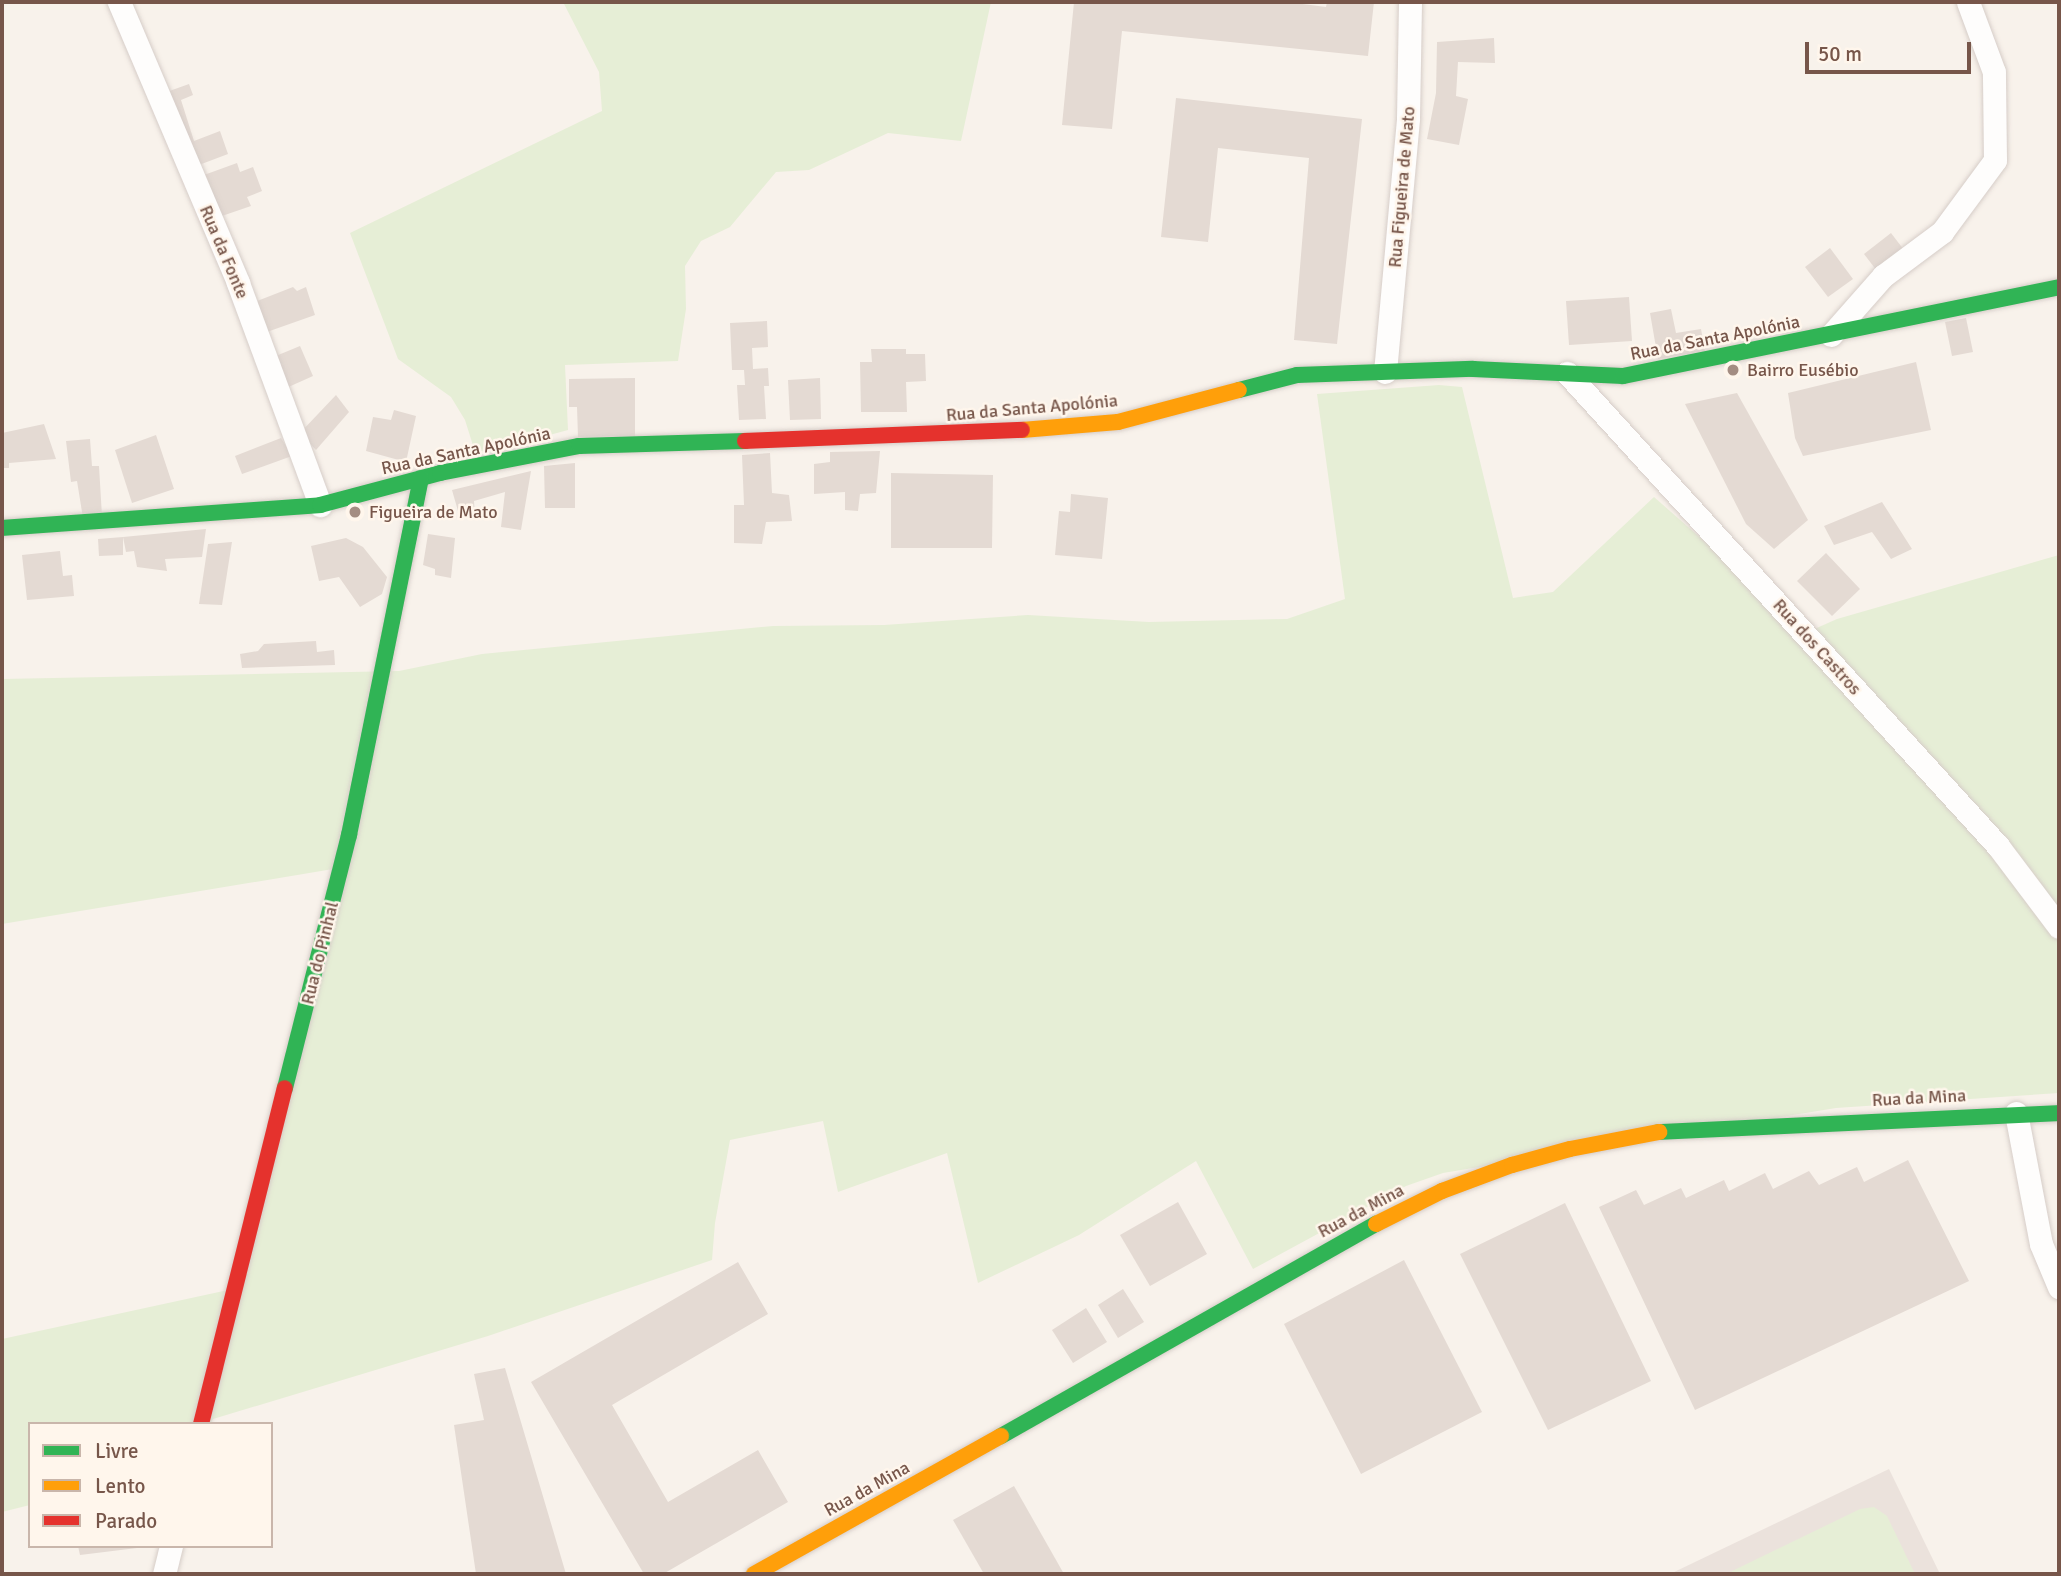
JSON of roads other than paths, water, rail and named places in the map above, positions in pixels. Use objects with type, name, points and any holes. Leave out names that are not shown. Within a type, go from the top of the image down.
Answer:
[{"type":"street","name":"Rua da Fonte","points":[[119,2],[238,283],[320,505]]},
{"type":"street","name":"Rua Figueira de Mato","points":[[1385,372],[1408,118],[1409,2]]},
{"type":"street","points":[[1831,335],[1883,276],[1942,232],[1995,160],[1994,72],[1968,2]]},
{"type":"street","name":"Rua da Santa Apolónia","points":[[2,528],[320,505],[421,478],[579,446],[992,433],[1118,422],[1297,375],[1473,369],[1623,376],[2059,287]]},
{"type":"street","name":"Rua dos Castros","points":[[1567,373],[1998,846],[2059,927]]},
{"type":"street","name":"Rua do Pinhal","points":[[202,1422],[349,835],[421,478]]},
{"type":"street","points":[[2016,1113],[2040,1244],[2059,1287]]},
{"type":"street","name":"Rua da Mina","points":[[754,1574],[1249,1297],[1343,1241],[1442,1191],[1512,1165],[1570,1149],[1650,1133],[2016,1113],[2059,1113]]},
{"type":"street","points":[[164,1574],[170,1548]]},
{"type":"place","name":"Bairro Eusébio","points":[[1733,370]]},
{"type":"place","name":"Figueira de Mato","points":[[355,512]]}]
